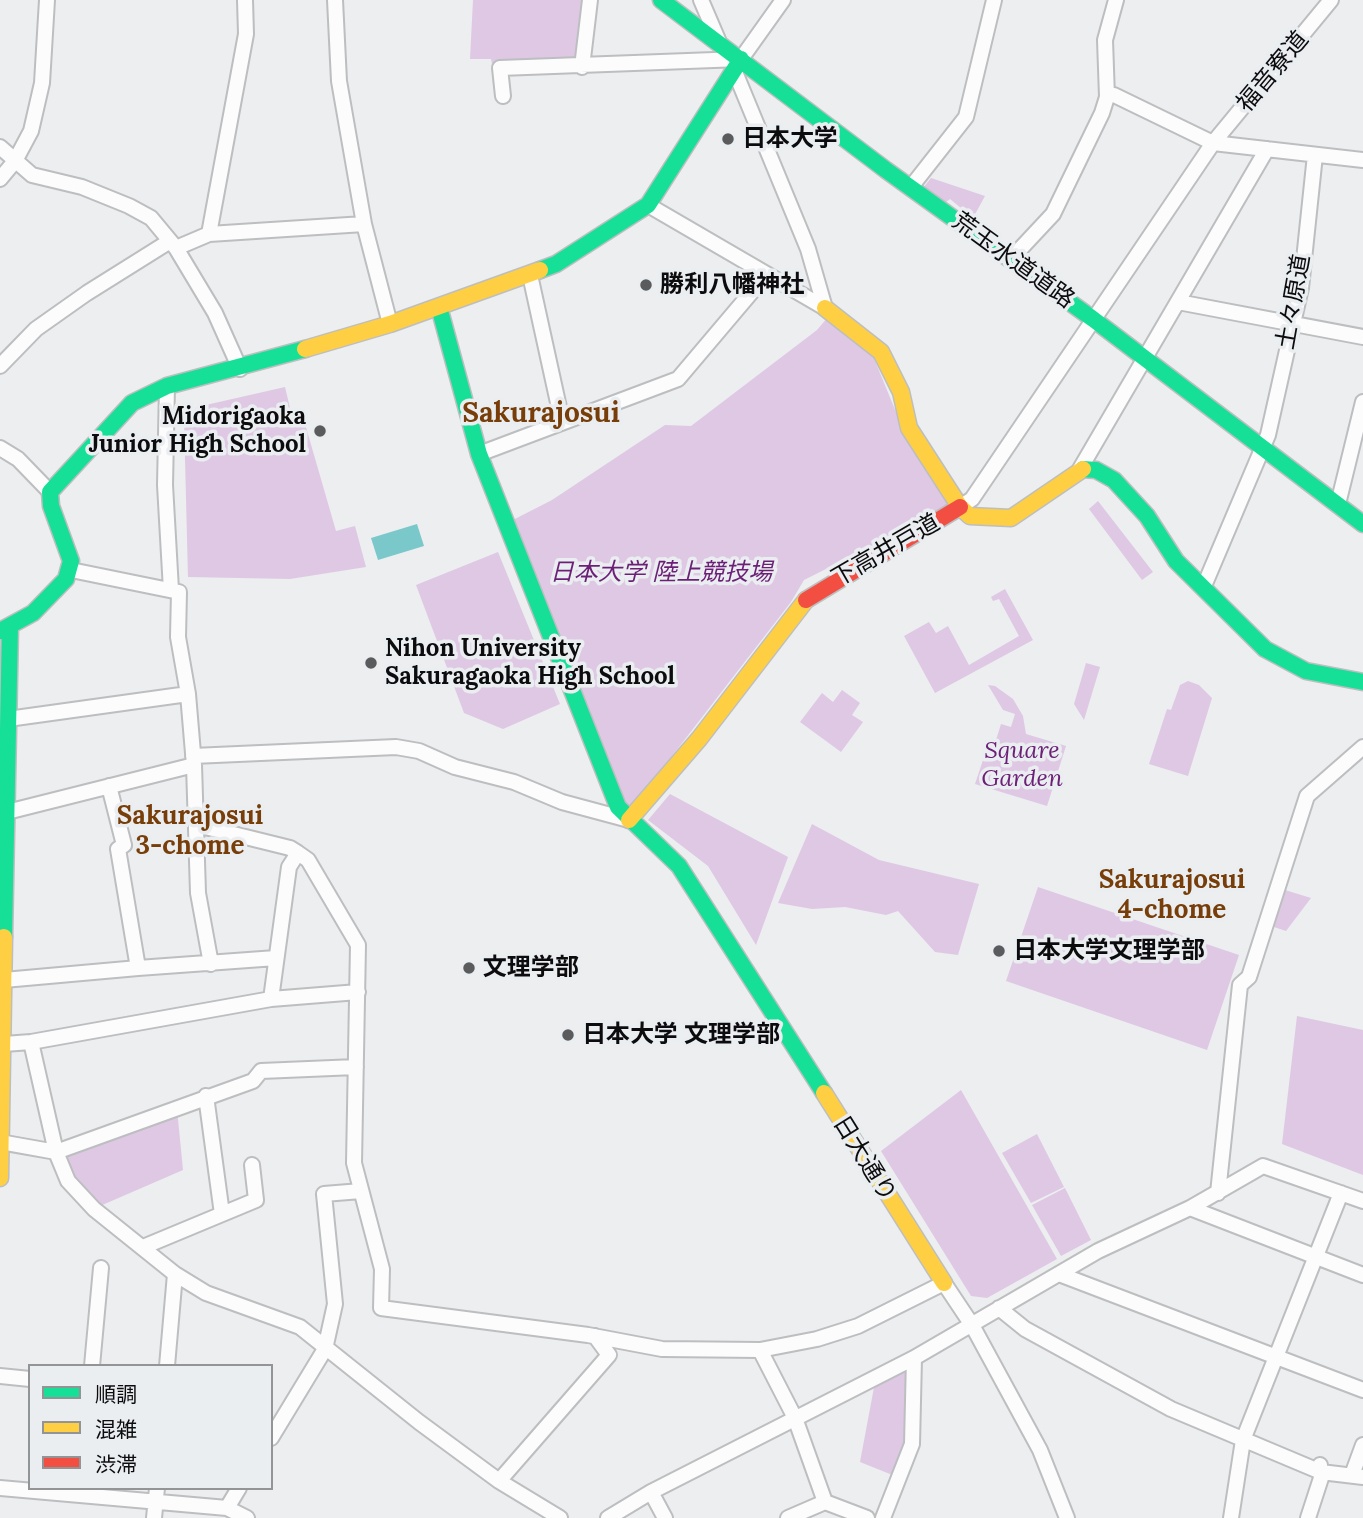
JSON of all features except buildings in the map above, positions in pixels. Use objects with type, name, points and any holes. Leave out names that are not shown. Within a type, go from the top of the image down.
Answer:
[{"type":"street","points":[[0,179],[15,161],[31,131],[42,83],[47,0]]},
{"type":"street","points":[[209,234],[246,34],[245,0]]},
{"type":"street","points":[[335,0],[339,81],[364,224],[390,324]]},
{"type":"street","points":[[582,67],[590,0]]},
{"type":"street","name":"荒玉水道道路","points":[[662,0],[719,43],[738,65],[1093,319],[1143,360],[1363,524]]},
{"type":"street","points":[[701,0],[719,43]]},
{"type":"street","points":[[0,1178],[4,1044],[3,872],[8,719],[5,629],[46,602],[71,570],[69,552],[51,506],[50,492],[58,480],[132,402],[167,386],[240,369],[390,324],[530,275],[556,264],[648,205],[783,0]]},
{"type":"street","points":[[911,187],[966,117],[994,0]]},
{"type":"street","points":[[1010,260],[1053,214],[1102,113],[1107,97],[1105,40],[1116,0]]},
{"type":"street","name":"福音寮道","points":[[960,507],[972,499],[1213,143],[1331,0]]},
{"type":"street","points":[[503,96],[500,68],[738,65]]},
{"type":"street","points":[[738,65],[808,249],[825,308]]},
{"type":"street","points":[[1114,95],[1213,143],[1363,160]]},
{"type":"street","points":[[0,147],[32,175],[82,187],[129,206],[150,218],[173,244],[215,313],[240,369]]},
{"type":"street","points":[[960,507],[970,516],[979,518],[1011,518],[1080,469],[1267,149]]},
{"type":"street","name":"土々原道","points":[[1204,586],[1260,447],[1268,435],[1301,288],[1315,155]]},
{"type":"street","points":[[648,205],[825,308]]},
{"type":"street","points":[[0,366],[46,322],[87,293],[173,244],[209,234],[364,224]]},
{"type":"street","points":[[530,275],[562,421]]},
{"type":"street","points":[[479,454],[678,379],[766,275]]},
{"type":"street","points":[[1178,302],[1363,337]]},
{"type":"street","name":"日大通り","points":[[439,307],[479,454],[618,807],[679,866],[689,880],[972,1325],[1040,1450],[1067,1518]]},
{"type":"street","name":"下高井戸道","points":[[629,820],[699,739],[807,599],[960,507],[909,428],[901,392],[881,352],[825,308]]},
{"type":"street","points":[[167,386],[165,485],[171,590]]},
{"type":"street","points":[[1338,504],[1363,402]]},
{"type":"street","points":[[0,448],[18,459],[50,492]]},
{"type":"street","points":[[1080,469],[1096,470],[1114,480],[1147,516],[1176,561],[1204,586],[1251,637],[1286,662],[1306,671],[1363,682]]},
{"type":"street","points":[[71,570],[179,592],[178,636],[188,694],[194,760],[198,893],[211,964]]},
{"type":"street","points":[[8,719],[188,694]]},
{"type":"street","points":[[7,812],[109,786],[194,760],[396,747],[419,751],[455,767],[514,782],[562,802],[629,820]]},
{"type":"street","points":[[1217,1193],[1240,985],[1250,977],[1307,796],[1363,747]]},
{"type":"street","points":[[109,786],[124,845],[118,849],[138,968]]},
{"type":"street","points":[[197,825],[290,848],[308,860],[358,944],[354,1163],[383,1269],[381,1308],[595,1336],[662,1349],[760,1350],[817,1339],[858,1326],[944,1283]]},
{"type":"street","points":[[271,999],[289,867],[298,853]]},
{"type":"street","points":[[4,980],[276,958]]},
{"type":"street","points":[[4,1044],[32,1042],[266,1003],[271,999],[358,992]]},
{"type":"street","points":[[32,1042],[56,1152],[68,1181],[94,1209],[175,1274],[206,1293],[300,1326],[325,1349],[499,1481],[560,1518]]},
{"type":"street","points":[[1,1142],[56,1152],[206,1096],[253,1082],[261,1071],[356,1066]]},
{"type":"street","points":[[206,1096],[222,1214]]},
{"type":"street","points":[[143,1247],[256,1200],[253,1165]]},
{"type":"street","points":[[608,1518],[651,1492],[914,1357],[1098,1251],[1190,1208],[1263,1166],[1363,1201]]},
{"type":"street","points":[[273,1435],[325,1349],[335,1304],[324,1194],[361,1191]]},
{"type":"street","points":[[1231,1518],[1243,1440],[1341,1193]]},
{"type":"street","points":[[1190,1208],[1363,1275]]},
{"type":"street","points":[[92,1364],[101,1268]]},
{"type":"street","points":[[167,1364],[175,1274]]},
{"type":"street","points":[[1059,1274],[1363,1390]]},
{"type":"street","points":[[999,1308],[1025,1329],[1171,1409],[1320,1469],[1357,1476],[1363,1445]]},
{"type":"street","points":[[499,1481],[610,1355],[595,1336]]},
{"type":"street","points":[[760,1350],[795,1418],[824,1502]]},
{"type":"street","points":[[883,1518],[912,1444],[914,1357]]},
{"type":"street","points":[[0,1376],[28,1379]]},
{"type":"street","points":[[1308,1518],[1320,1469]]},
{"type":"street","points":[[0,1488],[28,1489]]},
{"type":"street","points":[[52,1490],[156,1494],[227,1508],[247,1518]]},
{"type":"street","points":[[227,1508],[238,1490]]},
{"type":"street","points":[[651,1492],[665,1518]]},
{"type":"street","points":[[154,1518],[156,1494]]},
{"type":"street","points":[[788,1518],[824,1502],[867,1518]]},
{"type":"green space","points":[[473,0],[586,0],[580,64],[492,64],[491,59],[470,59]]},
{"type":"green space","points":[[931,178],[985,196],[973,218],[950,199],[945,203],[923,188]]},
{"type":"green space","name":"日本大学 陸上競技場","points":[[828,317],[873,356],[905,434],[952,506],[804,580],[791,602],[628,813],[509,522],[552,500],[665,425],[691,426],[817,330]]},
{"type":"green space","points":[[285,387],[291,412],[301,410],[336,531],[355,526],[366,567],[290,579],[188,577],[184,420],[197,407]]},
{"type":"green space","points":[[1098,501],[1153,572],[1142,580],[1089,509]]},
{"type":"green space","points":[[498,552],[560,704],[503,729],[464,713],[416,585]]},
{"type":"green space","points":[[1005,589],[1033,640],[935,693],[904,636],[929,622],[936,633],[948,626],[969,665],[1019,636],[999,599],[993,601],[991,597]]},
{"type":"green space","points":[[1086,663],[1100,667],[1084,720],[1074,704]]},
{"type":"green space","points":[[1188,681],[1199,685],[1212,698],[1188,776],[1149,764],[1167,709],[1171,710],[1180,685]]},
{"type":"green space","name":"Square Garden","points":[[988,685],[995,686],[1013,699],[1023,716],[1026,734],[1066,746],[1047,806],[975,784],[990,739],[996,740],[1001,724],[1011,727],[1015,714],[1003,710]]},
{"type":"green space","points":[[842,690],[860,703],[852,715],[863,722],[841,752],[800,722],[822,693],[833,702]]},
{"type":"green space","points":[[670,794],[788,857],[756,945],[708,866],[648,820]]},
{"type":"green space","points":[[812,824],[879,860],[979,884],[958,955],[935,952],[898,911],[886,915],[845,907],[812,909],[778,903]]},
{"type":"green space","points":[[1038,887],[1239,955],[1207,1050],[1006,981]]},
{"type":"green space","points":[[1285,890],[1311,898],[1286,931],[1274,927]]},
{"type":"green space","points":[[1297,1016],[1363,1030],[1363,1175],[1282,1144]]},
{"type":"green space","points":[[961,1090],[1057,1259],[987,1298],[971,1296],[881,1151]]},
{"type":"green space","points":[[177,1109],[183,1170],[100,1206],[72,1178],[60,1154]]},
{"type":"green space","points":[[1037,1134],[1064,1187],[1031,1203],[1002,1153]]},
{"type":"green space","points":[[1065,1188],[1091,1240],[1061,1256],[1032,1205]]},
{"type":"green space","points":[[910,1366],[908,1440],[895,1476],[860,1462],[875,1382]]},
{"type":"water","points":[[417,524],[424,546],[378,560],[371,538]]},
{"type":"traffic: fast","points":[[661,0],[886,170],[1093,319],[1363,524]]},
{"type":"traffic: fast","points":[[540,270],[556,264],[648,205],[741,59]]},
{"type":"traffic: fast","points":[[439,307],[479,454],[618,807],[679,866],[824,1093]]},
{"type":"traffic: fast","points":[[0,631],[33,613],[66,579],[71,561],[51,506],[50,492],[132,403],[167,386],[305,349]]},
{"type":"traffic: fast","points":[[1083,469],[1096,470],[1114,480],[1147,516],[1176,561],[1265,649],[1306,671],[1363,682]]},
{"type":"traffic: fast","points":[[4,937],[10,626]]},
{"type":"traffic: slow","points":[[305,349],[390,324],[540,270]]},
{"type":"traffic: slow","points":[[825,308],[881,352],[901,392],[909,428],[960,507],[970,516],[1011,518],[1083,469]]},
{"type":"traffic: slow","points":[[629,820],[699,739],[806,600]]},
{"type":"traffic: slow","points":[[0,1178],[4,937]]},
{"type":"traffic: slow","points":[[824,1093],[944,1283]]},
{"type":"traffic: jam","points":[[806,600],[960,507]]},
{"type":"place","name":"日本大学","points":[[728,139]]},
{"type":"place","name":"勝利八幡神社","points":[[646,285]]},
{"type":"place","name":"Midorigaoka Junior High School","points":[[320,431]]},
{"type":"place","name":"Nihon University Sakuragaoka High School","points":[[371,663]]},
{"type":"place","name":"日本大学文理学部","points":[[999,951]]},
{"type":"place","name":"文理学部","points":[[469,968]]},
{"type":"place","name":"日本大学 文理学部","points":[[568,1035]]},
{"type":"district","name":"Sakurajosui","points":[[541,414]]},
{"type":"district","name":"Sakurajosui 3-chome","points":[[190,832]]},
{"type":"district","name":"Sakurajosui 4-chome","points":[[1172,896]]}]
